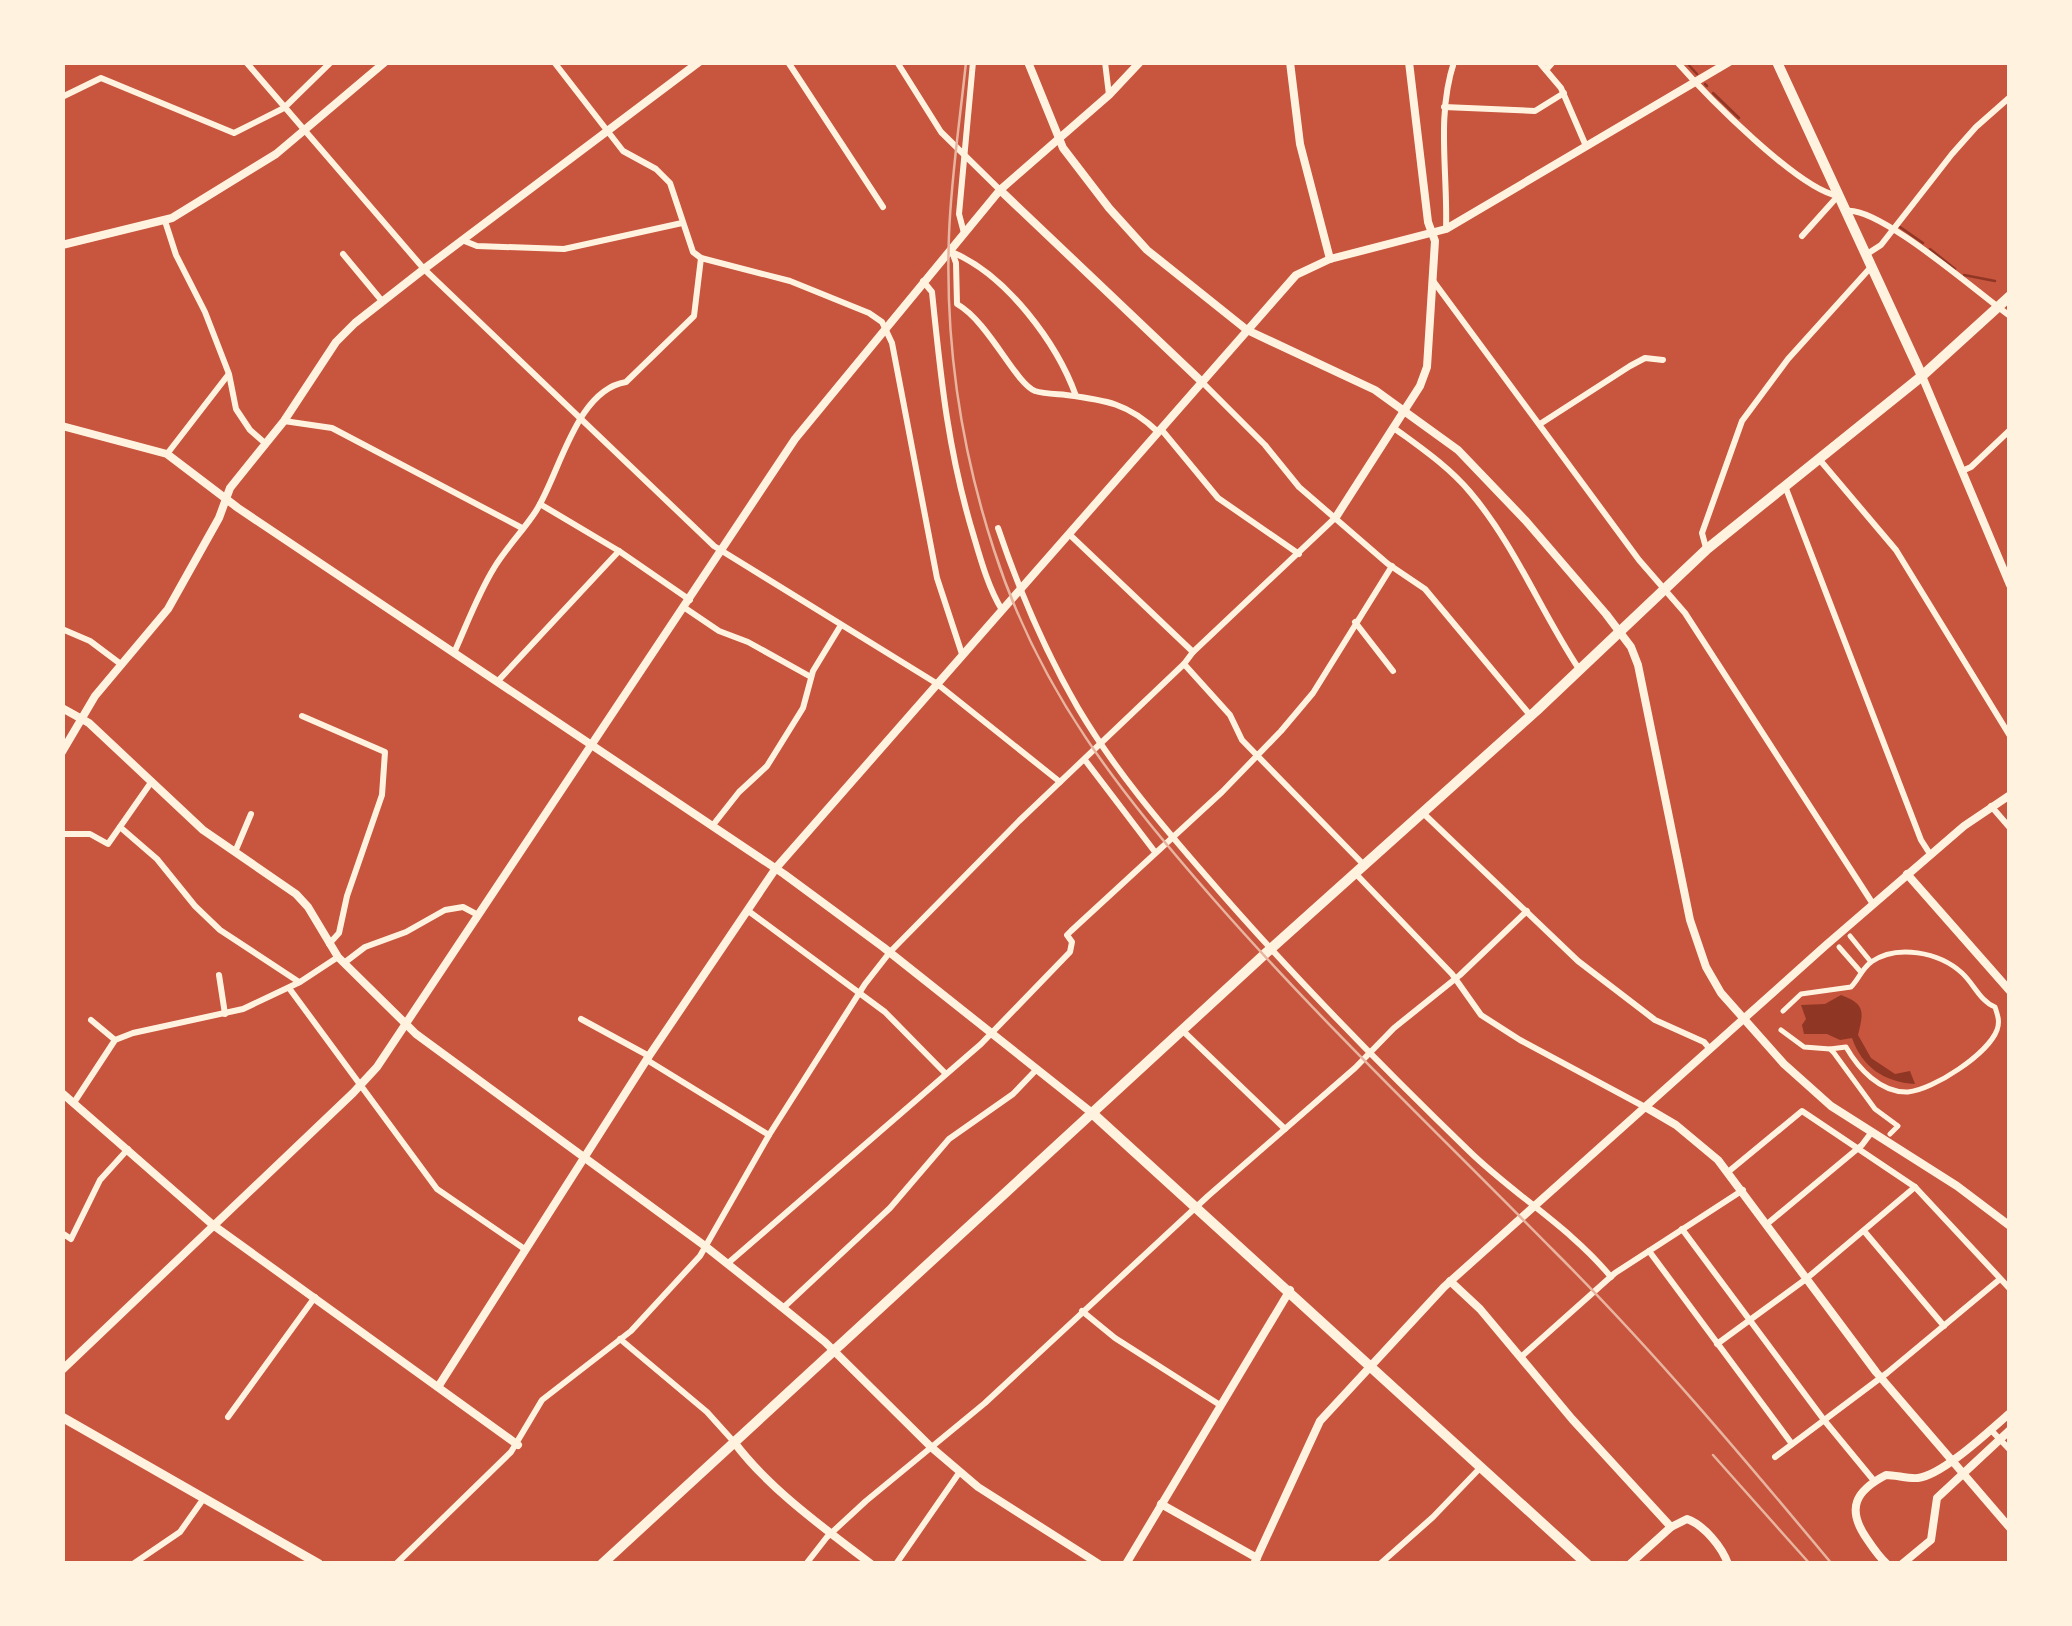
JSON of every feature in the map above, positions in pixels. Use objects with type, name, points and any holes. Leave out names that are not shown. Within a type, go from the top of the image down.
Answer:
[{"type":"main road","points":[[1777,62],[1922,376]]},
{"type":"main road","points":[[604,1563],[1270,949],[1531,716],[1707,549],[1922,376],[2010,296]]},
{"type":"main road","points":[[1092,1113],[1587,1564]]},
{"type":"main road","points":[[62,1418],[320,1564]]},
{"type":"street","points":[[246,62],[424,269],[722,552],[936,684],[1060,782]]},
{"type":"street","points":[[62,97],[101,78],[234,133],[284,108],[331,62]]},
{"type":"street","points":[[62,245],[165,221],[272,157],[385,62]]},
{"type":"street","points":[[554,62],[628,155],[666,178],[689,247],[701,258],[790,282],[870,313],[886,327],[936,578],[962,654]]},
{"type":"street","points":[[62,752],[81,718],[170,606],[219,518],[230,488],[284,421],[336,342],[382,301],[699,62]]},
{"type":"street","points":[[788,62],[883,208]]},
{"type":"street","points":[[896,62],[941,132],[1202,382],[1265,445],[1294,482],[1392,566],[1417,582],[1531,716]]},
{"type":"street","points":[[964,233],[959,214],[974,62]]},
{"type":"street","points":[[1028,62],[1057,139],[1109,208],[1147,250],[1247,330],[1353,378],[1406,409],[1476,467],[1620,632],[1634,654],[1647,698],[1696,938],[1715,984],[1744,1021],[1809,1088],[2010,1226]]},
{"type":"street","points":[[1104,62],[1109,94]]},
{"type":"street","points":[[62,1370],[360,1087],[407,1026],[794,440],[1000,190],[1140,62]]},
{"type":"street","points":[[1290,62],[1300,144],[1330,259]]},
{"type":"street","points":[[396,1564],[518,1445],[542,1400],[620,1339],[671,1288],[705,1246],[769,1135],[890,952],[1060,782],[1336,517],[1406,409],[1427,367],[1434,234],[1428,222],[1409,62]]},
{"type":"street","points":[[1446,229],[1444,107],[1454,62]]},
{"type":"street","points":[[1539,62],[1564,93],[1586,146]]},
{"type":"street","points":[[1546,70],[1553,62]]},
{"type":"street","points":[[1677,62],[1800,178],[1838,196],[1802,236]]},
{"type":"street","points":[[438,1387],[648,1058],[776,868],[1302,271],[1330,259],[1446,229],[1729,62]]},
{"type":"street","points":[[1444,107],[1536,111],[1564,93]]},
{"type":"street","points":[[1866,254],[1881,246],[1976,127],[2010,97]]},
{"type":"street","points":[[1846,211],[1861,210],[1894,229],[2010,316]]},
{"type":"street","points":[[165,221],[229,374],[236,409],[250,430],[266,444]]},
{"type":"street","points":[[462,240],[477,246],[564,248],[682,223]]},
{"type":"street","points":[[952,250],[957,304],[984,325],[1028,388],[1117,403],[1159,430],[1218,498],[1299,554]]},
{"type":"street","points":[[952,250],[1006,288],[1066,370],[1076,396]]},
{"type":"street","points":[[343,254],[382,301]]},
{"type":"street","points":[[453,654],[495,566],[540,504],[582,418],[602,390],[626,382],[691,320],[701,258]]},
{"type":"street","points":[[1707,549],[1702,533],[1738,428],[1788,359],[1872,266]]},
{"type":"street","points":[[924,281],[932,292],[942,402],[962,499],[1002,610]]},
{"type":"street","points":[[1434,282],[1685,613],[1874,904]]},
{"type":"street","points":[[1540,424],[1645,358],[1663,360]]},
{"type":"street","points":[[167,454],[229,374]]},
{"type":"street","points":[[1922,376],[2010,585]]},
{"type":"street","points":[[284,421],[332,428],[522,528]]},
{"type":"street","points":[[62,426],[167,454],[226,500],[776,868],[890,952],[1092,1113]]},
{"type":"street","points":[[1394,428],[1442,464],[1473,496],[1520,566],[1579,670]]},
{"type":"street","points":[[1962,471],[2010,430]]},
{"type":"street","points":[[1818,459],[1896,550],[2010,736]]},
{"type":"street","points":[[1785,486],[1922,844],[1930,854]]},
{"type":"street","points":[[540,504],[619,552],[719,631],[748,642],[811,677]]},
{"type":"street","points":[[998,528],[1020,590],[1068,689],[1101,744],[1172,837],[1270,949],[1471,1154],[1611,1277]]},
{"type":"street","points":[[1069,534],[1194,652]]},
{"type":"street","points":[[496,683],[619,552]]},
{"type":"street","points":[[1998,559],[2010,554]]},
{"type":"street","points":[[727,1264],[990,1034],[1070,952],[1070,931],[1258,756],[1313,693],[1392,566]]},
{"type":"street","points":[[1355,622],[1392,670]]},
{"type":"street","points":[[713,825],[738,792],[767,766],[804,708],[811,677],[841,625]]},
{"type":"street","points":[[62,629],[90,641],[122,665]]},
{"type":"street","points":[[1184,664],[1230,715],[1242,740],[1360,869],[1482,1014],[1509,1034],[1647,1108],[1704,1146],[1742,1190],[1881,1378],[2010,1528]]},
{"type":"street","points":[[62,708],[81,718],[193,822],[296,894],[341,960],[407,1026],[783,1308],[834,1351],[959,1473],[1099,1564]]},
{"type":"street","points":[[302,716],[385,752],[382,795],[347,896],[339,933],[329,944]]},
{"type":"street","points":[[1085,760],[1155,852]]},
{"type":"street","points":[[62,834],[90,834],[108,844],[152,781]]},
{"type":"street","points":[[1161,1504],[1256,1561],[1317,1426],[1450,1281],[1930,854],[2010,795]]},
{"type":"street","points":[[1991,806],[2010,828]]},
{"type":"street","points":[[1424,813],[1602,980],[1655,1020],[1704,1042],[1711,1051]]},
{"type":"street","points":[[235,852],[252,814]]},
{"type":"street","points":[[120,827],[158,860],[220,930],[300,982]]},
{"type":"street","points":[[1907,874],[2010,991]]},
{"type":"street","points":[[75,1101],[115,1040],[224,1014],[289,988],[444,910],[464,908],[478,915]]},
{"type":"street","points":[[747,910],[893,1018],[945,1073]]},
{"type":"street","points":[[806,1564],[831,1534],[985,1403],[1527,910]]},
{"type":"street","points":[[1850,936],[1872,962]]},
{"type":"street","points":[[1838,947],[1860,972]]},
{"type":"street","points":[[1781,1030],[1804,1047],[1846,1047],[1868,1076],[1907,1092],[1955,1072],[1989,1043],[1999,1017],[1995,1007],[1987,1004],[1964,975],[1948,963],[1932,956],[1900,952],[1872,962],[1860,972],[1851,988],[1801,994],[1783,1011]]},
{"type":"street","points":[[219,975],[224,1014]]},
{"type":"street","points":[[289,988],[440,1192],[527,1251]]},
{"type":"street","points":[[581,1019],[769,1135]]},
{"type":"street","points":[[91,1020],[115,1040]]},
{"type":"street","points":[[1182,1030],[1285,1130]]},
{"type":"street","points":[[1830,1049],[1876,1109],[1898,1126],[1890,1134]]},
{"type":"street","points":[[783,1308],[890,1208],[949,1140],[1013,1094],[1036,1070]]},
{"type":"street","points":[[62,1093],[213,1225],[518,1445]]},
{"type":"street","points":[[1728,1172],[1802,1111],[1914,1186],[2010,1289]]},
{"type":"street","points":[[1767,1224],[1872,1133]]},
{"type":"street","points":[[62,1233],[71,1239],[100,1180],[129,1148]]},
{"type":"street","points":[[1717,1344],[1806,1279],[1914,1186]]},
{"type":"street","points":[[1522,1357],[1611,1277],[1742,1190]]},
{"type":"street","points":[[1682,1229],[1875,1482]]},
{"type":"street","points":[[1864,1231],[1944,1326]]},
{"type":"street","points":[[1649,1250],[1792,1444]]},
{"type":"street","points":[[1775,1457],[1881,1378],[2000,1279]]},
{"type":"street","points":[[1450,1281],[1672,1527]]},
{"type":"street","points":[[1126,1564],[1290,1290]]},
{"type":"street","points":[[228,1417],[315,1297]]},
{"type":"street","points":[[1082,1311],[1220,1406]]},
{"type":"street","points":[[620,1339],[707,1412],[761,1471],[831,1534],[871,1564]]},
{"type":"street","points":[[1888,1564],[1860,1529],[1854,1514],[1859,1498],[1889,1474],[1921,1478],[1951,1460],[2010,1413]]},
{"type":"street","points":[[1990,1430],[2010,1450]]},
{"type":"street","points":[[1902,1564],[1930,1540],[1934,1503],[2010,1430]]},
{"type":"street","points":[[1380,1564],[1482,1466]]},
{"type":"street","points":[[896,1564],[959,1473]]},
{"type":"street","points":[[133,1564],[180,1532],[204,1498]]},
{"type":"street","points":[[1630,1564],[1684,1519],[1696,1522],[1723,1552],[1728,1564]]},
{"type":"shaded area","points":[[1841,995],[1861,1009],[1858,1035],[1871,1058],[1895,1074],[1910,1071],[1915,1084],[1893,1080],[1876,1071],[1862,1057],[1852,1038],[1804,1034],[1802,1025],[1806,1019],[1801,1005],[1825,1004]]},
{"type":"waterway","points":[[1686,62],[1697,74]]},
{"type":"waterway","points":[[1713,93],[1739,118]]},
{"type":"waterway","points":[[1900,227],[1923,243]]},
{"type":"waterway","points":[[1930,249],[1955,269]]},
{"type":"waterway","points":[[1964,275],[1995,281]]},
{"type":"railway","points":[[966,62],[948,275],[958,395],[972,473],[994,550],[1013,602],[1059,695],[1147,821],[1216,902],[1340,1035],[1626,1326],[1832,1564]]},
{"type":"railway","points":[[1713,1455],[1810,1564]]}]
